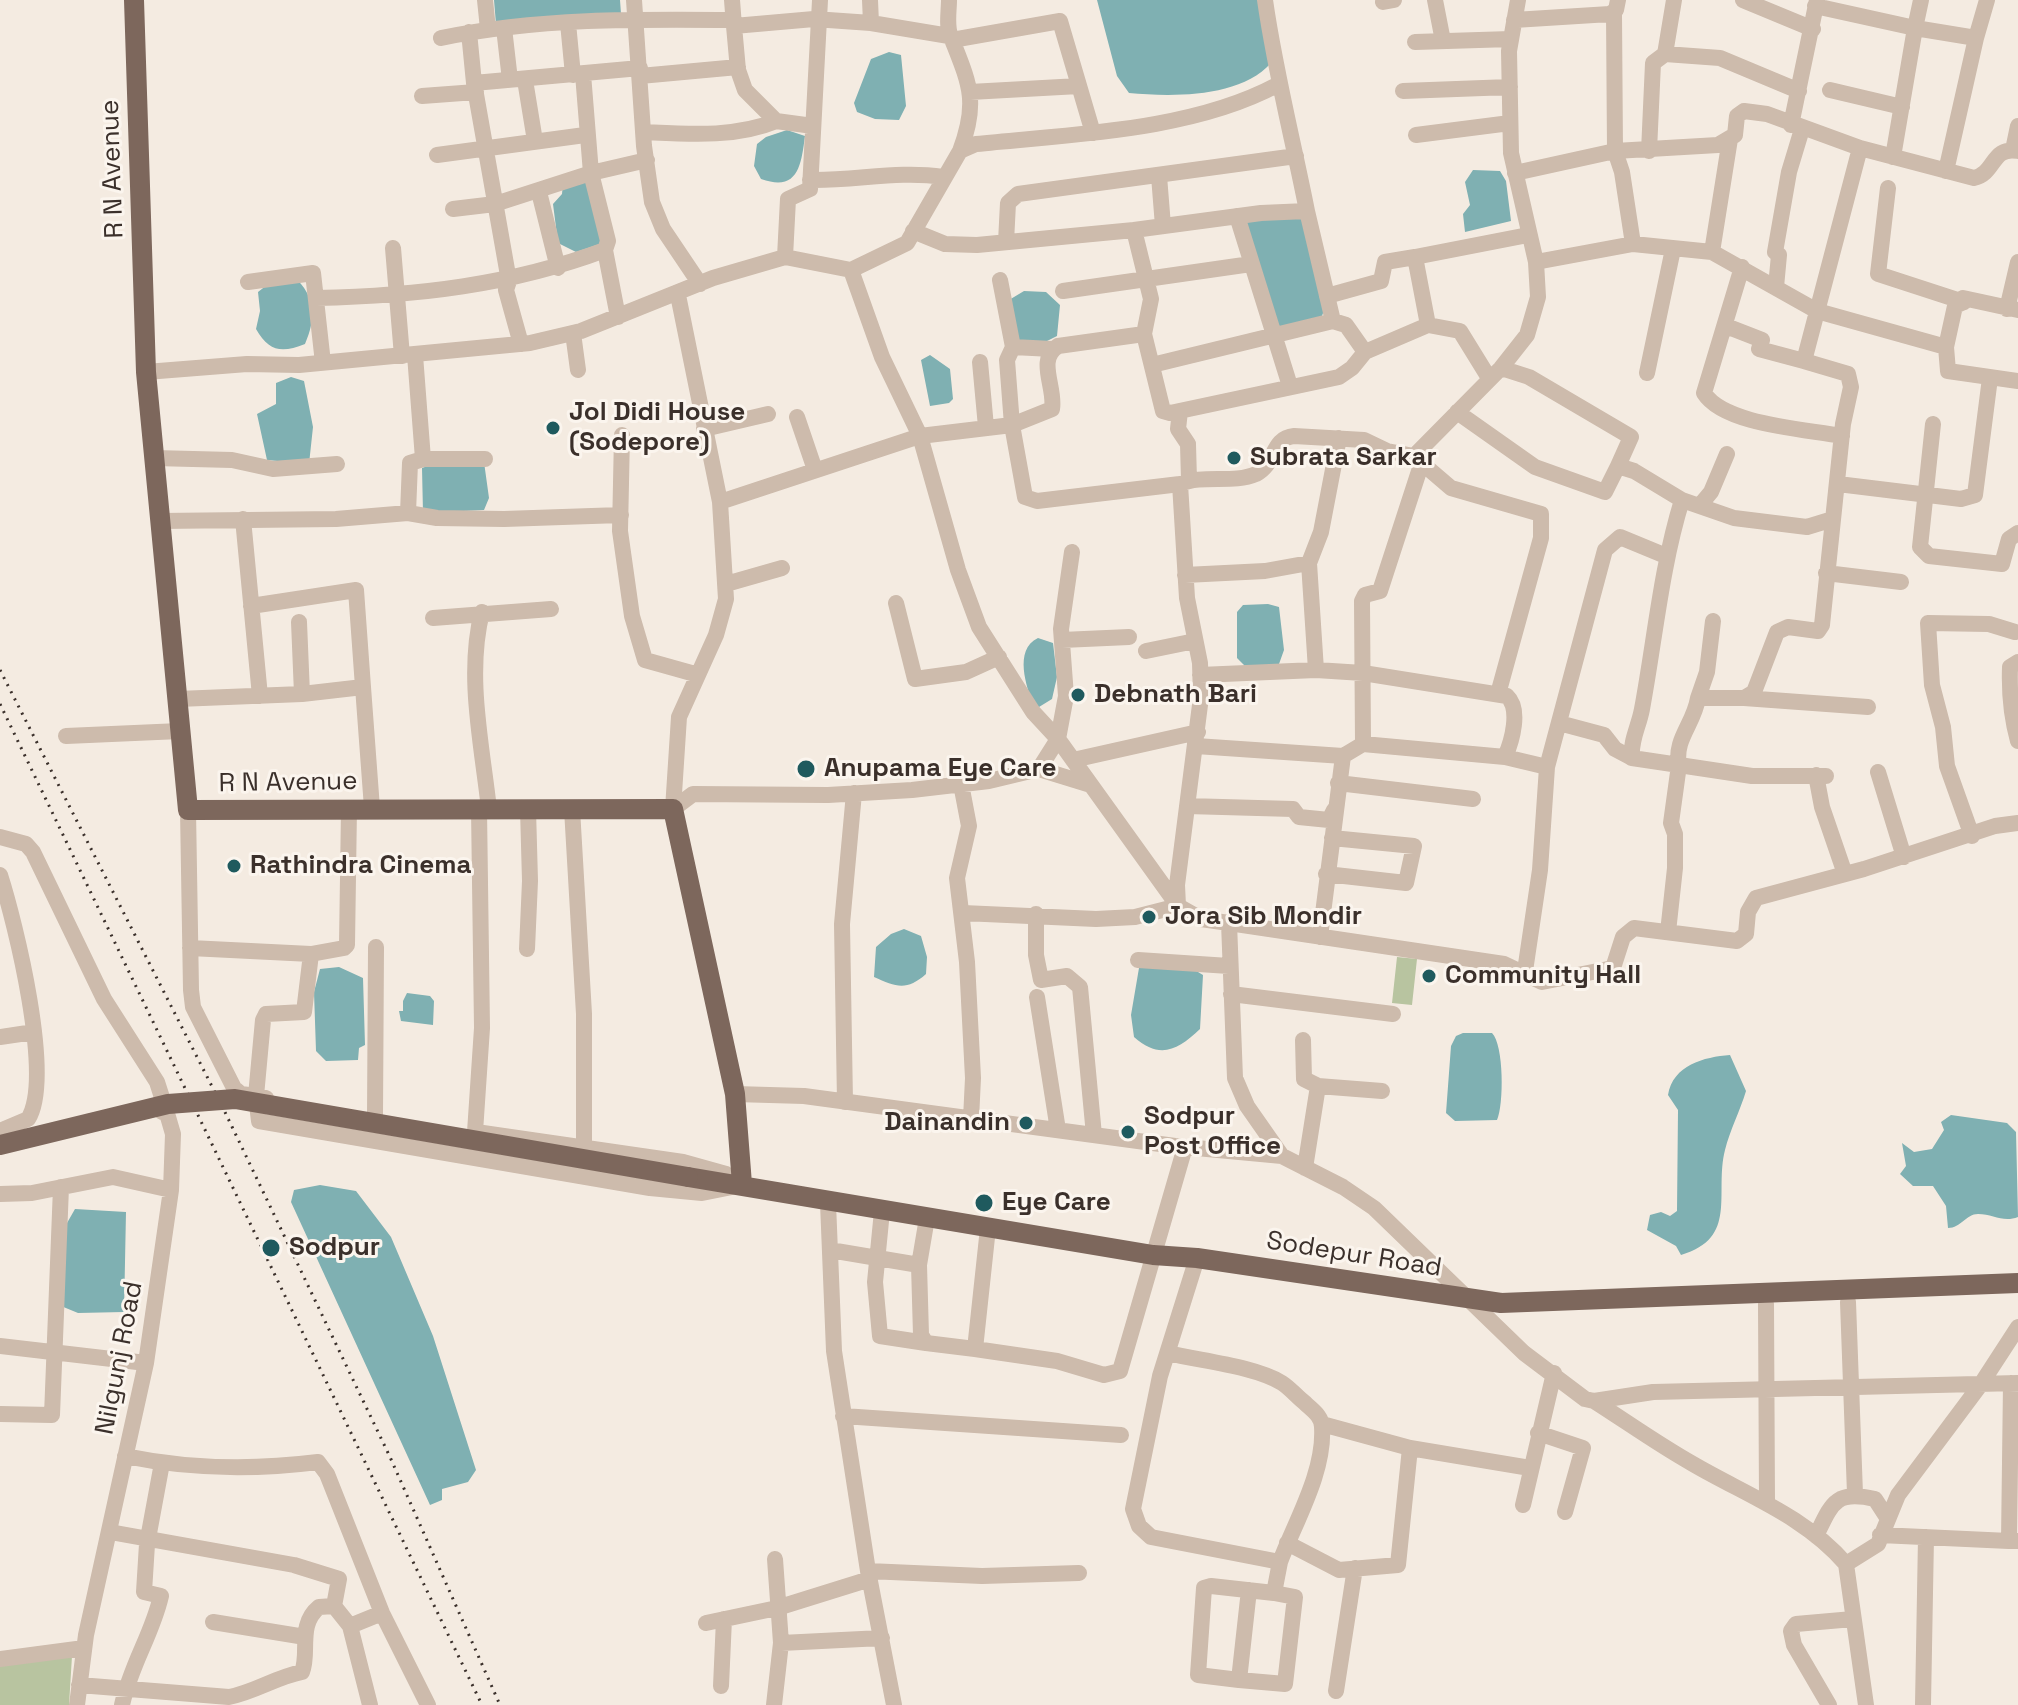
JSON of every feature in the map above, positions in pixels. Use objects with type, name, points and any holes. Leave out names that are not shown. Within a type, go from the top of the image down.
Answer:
[{"type":"main road","name":"R N Avenue","points":[[134,0],[146,372],[188,810],[673,809]]},
{"type":"main road","points":[[673,809],[735,1094],[742,1184]]},
{"type":"main road","name":"Sodepur Road","points":[[0,1145],[168,1104],[235,1099],[742,1184],[828,1203],[1153,1255],[1197,1258],[1501,1303],[2018,1283]]},
{"type":"main road","points":[[1618,1300],[1624,1307],[2018,1295]]},
{"type":"street","points":[[485,0],[518,80],[535,141]]},
{"type":"street","points":[[634,0],[643,132],[655,214],[700,284]]},
{"type":"street","points":[[732,0],[738,67],[745,90],[776,121]]},
{"type":"street","points":[[785,257],[785,206],[792,195],[810,189],[820,0]]},
{"type":"street","points":[[870,0],[871,23]]},
{"type":"street","points":[[146,372],[247,364],[323,363],[521,344],[573,333],[700,284],[785,257],[851,270],[907,243],[960,151],[969,128],[970,92],[966,71],[951,38],[949,0]]},
{"type":"street","points":[[1265,0],[1277,85],[1333,321]]},
{"type":"street","points":[[1435,0],[1443,41]]},
{"type":"street","points":[[1363,744],[1362,601],[1365,595],[1380,591],[1418,460],[1527,335],[1538,297],[1536,262],[1515,173],[1510,123],[1511,39],[1518,0]]},
{"type":"street","points":[[1665,54],[1674,0]]},
{"type":"street","points":[[1743,0],[1813,29]]},
{"type":"street","points":[[1882,18],[1886,0]]},
{"type":"street","points":[[1893,157],[1921,0]]},
{"type":"street","points":[[1946,171],[1987,0]]},
{"type":"street","points":[[1776,287],[1779,255],[1775,252],[1797,127],[1799,91],[1816,3],[1915,28],[1976,38]]},
{"type":"street","points":[[1514,20],[1616,6],[1615,151],[1622,172],[1633,244]]},
{"type":"street","points":[[441,38],[496,28],[635,19],[871,23],[951,38],[1060,21],[1093,133]]},
{"type":"street","points":[[568,23],[591,173],[608,241],[605,250],[618,317]]},
{"type":"street","points":[[469,32],[475,87],[509,281],[506,290],[521,344]]},
{"type":"street","points":[[1415,42],[1511,39]]},
{"type":"street","points":[[1649,151],[1653,63],[1665,54],[1704,54],[1720,58],[1799,91]]},
{"type":"street","points":[[422,96],[518,80],[578,74],[738,67]]},
{"type":"street","points":[[960,151],[976,144],[1128,130],[1247,99],[1277,85]]},
{"type":"street","points":[[970,92],[1079,86]]},
{"type":"street","points":[[1403,91],[1510,87]]},
{"type":"street","points":[[1830,90],[1902,107]]},
{"type":"street","points":[[1515,173],[1615,151],[1718,145],[1735,135],[1737,116],[1744,111],[1767,114],[1860,148],[1981,177],[1997,154],[2015,151],[2018,126]]},
{"type":"street","points":[[643,132],[725,132],[759,129],[776,121],[813,126]]},
{"type":"street","points":[[1416,135],[1510,123]]},
{"type":"street","points":[[437,155],[485,146],[585,135]]},
{"type":"street","points":[[1712,252],[1730,139]]},
{"type":"street","points":[[1804,361],[1860,148]]},
{"type":"street","points":[[1006,242],[1008,203],[1018,194],[1296,156]]},
{"type":"street","points":[[453,209],[495,204],[591,173],[647,160]]},
{"type":"street","points":[[810,180],[856,181],[908,172],[943,177]]},
{"type":"street","points":[[1159,176],[1163,226]]},
{"type":"street","points":[[1888,188],[1878,274],[1964,302]]},
{"type":"street","points":[[539,192],[558,268]]},
{"type":"street","points":[[913,231],[945,244],[1006,242],[1307,211]]},
{"type":"street","points":[[1237,216],[1290,386]]},
{"type":"street","points":[[1134,230],[1151,307],[1144,334],[1163,411],[1180,411],[1339,377],[1352,368],[1365,352],[1428,325],[1460,331],[1495,373],[1529,377],[1631,437],[1605,492],[1535,467],[1457,412]]},
{"type":"street","points":[[1327,296],[1381,281],[1385,262],[1528,235]]},
{"type":"street","points":[[1536,262],[1633,244],[1712,252],[1817,311],[1946,347]]},
{"type":"street","points":[[393,248],[396,296],[409,355],[423,459]]},
{"type":"street","points":[[1647,373],[1673,249]]},
{"type":"street","points":[[316,298],[396,296],[509,281],[558,268],[605,250]]},
{"type":"street","points":[[1415,257],[1428,325]]},
{"type":"street","points":[[1964,302],[1963,298],[2012,310],[2018,262]]},
{"type":"street","points":[[1063,291],[1251,264]]},
{"type":"street","points":[[1742,267],[1704,393],[1711,404],[1729,414],[1842,436]]},
{"type":"street","points":[[851,270],[882,357],[920,436],[963,584],[979,627],[1033,712],[1058,739],[1150,873],[1178,906],[1201,919],[1467,958],[1525,971],[1542,982],[1609,970],[1616,965],[1627,931],[1668,932],[1737,941],[1746,934],[1748,912],[1756,898],[1904,857],[1995,826],[2018,823]]},
{"type":"street","points":[[248,282],[313,273],[323,363]]},
{"type":"street","points":[[1000,280],[1013,347],[1007,360],[1012,425],[1025,497],[1037,501],[1257,473],[1270,461],[1277,444],[1284,437],[1339,438],[1364,440],[1418,460],[1451,488],[1541,514],[1541,538],[1498,694]]},
{"type":"street","points":[[673,809],[679,717],[695,674],[716,635],[726,599],[720,502],[678,295]]},
{"type":"street","points":[[1964,302],[1955,306],[1946,347],[1948,371],[2018,381]]},
{"type":"street","points":[[1152,365],[1333,321],[1346,325],[1365,352]]},
{"type":"street","points":[[1726,326],[1762,340],[1759,349],[1848,374],[1851,387],[1818,631],[1788,627],[1777,632],[1754,692],[1744,698]]},
{"type":"street","points":[[573,333],[578,370]]},
{"type":"street","points":[[1013,347],[1052,349],[1144,334]]},
{"type":"street","points":[[720,502],[920,436],[1012,425],[1052,409],[1047,361],[1052,349]]},
{"type":"street","points":[[980,362],[986,427]]},
{"type":"street","points":[[1838,484],[1961,499],[1975,495],[1990,378]]},
{"type":"street","points":[[1178,906],[1197,739],[1200,675],[1185,575],[1184,482],[1188,444],[1178,429],[1180,411]]},
{"type":"street","points":[[704,429],[768,414]]},
{"type":"street","points":[[797,417],[815,470]]},
{"type":"street","points":[[1933,424],[1920,547],[1929,556],[2002,564],[2009,539],[2018,533]]},
{"type":"street","points":[[622,435],[621,515],[632,616],[645,660],[695,674]]},
{"type":"street","points":[[1316,670],[1309,563],[1321,532],[1339,438]]},
{"type":"street","points":[[1701,504],[1711,492],[1727,454]]},
{"type":"street","points":[[154,458],[232,460],[273,469],[337,464]]},
{"type":"street","points":[[408,513],[410,463],[423,459],[485,459]]},
{"type":"street","points":[[1618,466],[1634,471],[1682,500],[1701,504],[1734,518],[1807,527],[1833,519]]},
{"type":"street","points":[[1632,758],[1631,748],[1641,712],[1666,556],[1682,500]]},
{"type":"street","points":[[160,521],[408,513],[437,518],[504,519],[621,515]]},
{"type":"street","points":[[243,519],[260,696]]},
{"type":"street","points":[[1525,971],[1540,870],[1547,767],[1605,550],[1613,539],[1620,537],[1666,556]]},
{"type":"street","points":[[1039,769],[1058,739],[1066,696],[1061,629],[1072,552]]},
{"type":"street","points":[[1185,575],[1265,571],[1309,563]]},
{"type":"street","points":[[726,584],[782,568]]},
{"type":"street","points":[[1826,573],[1901,582]]},
{"type":"street","points":[[251,606],[356,590],[372,808]]},
{"type":"street","points":[[896,603],[915,679],[966,672],[999,657]]},
{"type":"street","points":[[433,618],[551,609]]},
{"type":"street","points":[[475,1132],[482,1028],[484,809],[474,642],[482,612]]},
{"type":"street","points":[[1668,932],[1675,862],[1675,834],[1671,823],[1679,765],[1677,752],[1682,737],[1695,720],[1698,698],[1707,672],[1713,621]]},
{"type":"street","points":[[299,622],[302,694]]},
{"type":"street","points":[[1972,836],[1947,766],[1943,727],[1932,685],[1928,623],[1989,624],[2015,632]]},
{"type":"street","points":[[1062,640],[1129,637]]},
{"type":"street","points":[[1146,651],[1195,641]]},
{"type":"street","points":[[2018,662],[2010,667],[2009,684],[2010,710],[2018,741]]},
{"type":"street","points":[[1200,675],[1316,670],[1363,673],[1507,696],[1514,704],[1505,757]]},
{"type":"street","points":[[178,699],[302,694],[363,687]]},
{"type":"street","points":[[1698,698],[1744,698],[1868,707]]},
{"type":"street","points":[[1559,723],[1604,735],[1615,749],[1632,758],[1752,776],[1821,776],[1822,807],[1845,874]]},
{"type":"street","points":[[66,736],[180,731]]},
{"type":"street","points":[[1073,760],[1197,739],[1343,756],[1363,744],[1505,757],[1547,767]]},
{"type":"street","points":[[1320,937],[1343,756]]},
{"type":"street","points":[[673,809],[693,794],[854,793],[961,784],[1039,769],[1091,785]]},
{"type":"street","points":[[1878,772],[1904,857]]},
{"type":"street","points":[[1338,783],[1473,799]]},
{"type":"street","points":[[961,784],[969,826],[957,878],[963,913],[973,1078],[971,1119]]},
{"type":"street","points":[[845,1102],[842,924],[854,793]]},
{"type":"street","points":[[1187,806],[1293,809],[1299,817],[1329,820],[1334,810]]},
{"type":"street","points":[[190,948],[311,954],[347,945],[349,808]]},
{"type":"street","points":[[527,949],[530,881],[528,809]]},
{"type":"street","points":[[572,809],[584,1014],[584,1149]]},
{"type":"street","points":[[188,810],[193,1007],[234,1088],[241,1094],[683,1162],[726,1174],[742,1184]]},
{"type":"street","name":"Nilgunj Road","points":[[0,837],[26,844],[33,852],[104,999],[157,1082],[173,1134],[171,1190],[146,1363],[84,1648],[77,1705]]},
{"type":"street","points":[[1326,874],[1406,883],[1414,846],[1332,838]]},
{"type":"street","points":[[0,875],[21,956],[34,1032],[33,1111],[19,1125],[0,1131]]},
{"type":"street","points":[[963,913],[1096,919],[1135,917],[1178,906]]},
{"type":"street","points":[[1036,914],[1036,955],[1041,980],[1067,976],[1080,987],[1094,1135]]},
{"type":"street","points":[[1229,923],[1235,1078],[1247,1106],[1282,1156]]},
{"type":"street","points":[[375,1116],[376,947]]},
{"type":"street","points":[[311,954],[304,1012],[266,1014],[263,1020],[256,1096],[258,1118],[262,1123],[650,1188],[702,1193],[742,1184]]},
{"type":"street","points":[[1138,960],[1229,966]]},
{"type":"street","points":[[1231,994],[1393,1014]]},
{"type":"street","points":[[1037,997],[1058,1130]]},
{"type":"street","points":[[0,1037],[34,1032]]},
{"type":"street","points":[[1303,1040],[1304,1079],[1318,1086],[1382,1091]]},
{"type":"street","points":[[1305,1168],[1318,1086]]},
{"type":"street","points":[[735,1094],[845,1102],[1185,1147],[1282,1156],[1305,1168],[1374,1208],[1524,1353],[1585,1399],[1594,1401],[1692,1464],[1767,1503],[1816,1536],[1846,1564],[1866,1705]]},
{"type":"street","points":[[0,1155],[166,1110]]},
{"type":"street","points":[[882,1211],[875,1296],[880,1336],[1057,1361],[1113,1376],[1120,1371],[1185,1147]]},
{"type":"street","points":[[0,1194],[113,1177],[171,1190]]},
{"type":"street","points":[[0,1414],[52,1415],[61,1187]]},
{"type":"street","points":[[828,1203],[834,1351],[869,1575],[894,1705]]},
{"type":"street","points":[[926,1343],[921,1335],[919,1265],[927,1218]]},
{"type":"street","points":[[975,1349],[980,1333],[988,1228]]},
{"type":"street","points":[[830,1250],[919,1265]]},
{"type":"street","points":[[1197,1258],[1168,1353],[1139,1469],[1133,1509],[1139,1526],[1151,1537],[1280,1562]]},
{"type":"street","points":[[1848,1302],[1855,1494]]},
{"type":"street","points":[[1766,1304],[1769,1389],[1767,1503]]},
{"type":"street","points":[[1846,1564],[1878,1544],[1886,1516],[1898,1495],[1981,1384],[2018,1327]]},
{"type":"street","points":[[0,1346],[146,1363]]},
{"type":"street","points":[[1168,1353],[1265,1375],[1282,1383],[1322,1424],[1410,1448],[1530,1468]]},
{"type":"street","points":[[1523,1505],[1554,1373]]},
{"type":"street","points":[[1594,1401],[1653,1392],[2014,1383],[2013,1541],[1880,1535]]},
{"type":"street","points":[[843,1416],[1121,1435]]},
{"type":"street","points":[[1274,1593],[1280,1562],[1300,1521],[1322,1424]]},
{"type":"street","points":[[1538,1433],[1583,1448],[1565,1512]]},
{"type":"street","points":[[1287,1543],[1339,1570],[1398,1565],[1410,1448]]},
{"type":"street","points":[[125,1456],[162,1463],[231,1467],[318,1462],[327,1474],[382,1613],[428,1705]]},
{"type":"street","points":[[123,1698],[140,1645],[153,1631],[161,1596],[144,1592],[147,1544],[151,1540],[162,1463]]},
{"type":"street","points":[[1816,1536],[1831,1504],[1855,1494],[1875,1499],[1886,1516]]},
{"type":"street","points":[[110,1532],[294,1565],[339,1579],[334,1606],[350,1626],[370,1705]]},
{"type":"street","points":[[1923,1705],[1925,1537]]},
{"type":"street","points":[[774,1705],[781,1643],[775,1559]]},
{"type":"street","points":[[1336,1691],[1355,1568]]},
{"type":"street","points":[[706,1623],[777,1608],[869,1575],[1079,1573]]},
{"type":"street","points":[[1204,1588],[1274,1593],[1295,1597],[1285,1684],[1198,1675],[1204,1588]]},
{"type":"street","points":[[1239,1680],[1249,1590]]},
{"type":"street","points":[[79,1685],[123,1698],[206,1700],[246,1694],[284,1676],[302,1672],[305,1637],[315,1609],[334,1606]]},
{"type":"street","points":[[350,1626],[382,1613]]},
{"type":"street","points":[[721,1686],[724,1619]]},
{"type":"street","points":[[1829,1705],[1794,1645],[1791,1631],[1796,1624],[1805,1622],[1853,1619]]},
{"type":"street","points":[[213,1622],[305,1637]]},
{"type":"street","points":[[781,1643],[882,1638]]},
{"type":"street","points":[[0,1659],[84,1648]]},
{"type":"green space","points":[[1397,957],[1417,959],[1412,1005],[1392,1003]]},
{"type":"green space","points":[[72,1656],[69,1705],[0,1705],[0,1663]]},
{"type":"water","points":[[494,0],[620,0],[621,14],[496,24]]},
{"type":"water","points":[[1097,0],[1260,0],[1271,63],[1258,75],[1224,89],[1165,95],[1129,93],[1117,76]]},
{"type":"water","points":[[889,52],[901,55],[906,106],[899,120],[875,119],[857,112],[854,103],[871,59]]},
{"type":"water","points":[[787,130],[805,136],[802,157],[795,174],[783,182],[761,179],[754,166],[757,144],[766,137]]},
{"type":"water","points":[[1473,170],[1500,171],[1506,181],[1511,221],[1465,232],[1463,214],[1470,205],[1465,182]]},
{"type":"water","points":[[590,176],[603,243],[576,252],[558,243],[553,204],[562,194],[563,183]]},
{"type":"water","points":[[1301,216],[1324,310],[1321,319],[1279,328],[1245,220]]},
{"type":"water","points":[[294,277],[310,300],[311,326],[305,344],[289,349],[277,348],[266,342],[256,329],[260,311],[258,292],[272,281]]},
{"type":"water","points":[[1024,291],[1046,292],[1060,305],[1057,336],[1035,347],[1017,339],[1009,300]]},
{"type":"water","points":[[930,355],[950,369],[953,399],[949,403],[930,406],[921,360]]},
{"type":"water","points":[[291,377],[304,381],[313,427],[309,464],[267,460],[257,414],[276,404],[276,383]]},
{"type":"water","points":[[456,456],[484,462],[489,498],[484,510],[423,513],[422,468]]},
{"type":"water","points":[[1243,605],[1279,607],[1284,650],[1279,664],[1246,667],[1237,658],[1237,612]]},
{"type":"water","points":[[1038,638],[1053,643],[1057,677],[1052,699],[1039,707],[1033,705],[1024,669],[1026,651]]},
{"type":"water","points":[[904,929],[921,936],[927,957],[926,974],[913,983],[901,986],[874,977],[876,947],[891,934]]},
{"type":"water","points":[[1147,965],[1188,966],[1203,975],[1200,1029],[1168,1050],[1152,1048],[1134,1037],[1131,1015],[1139,968]]},
{"type":"water","points":[[339,967],[363,978],[365,1045],[359,1048],[358,1060],[326,1061],[316,1051],[314,992],[320,969]]},
{"type":"water","points":[[407,993],[430,996],[434,1001],[433,1025],[401,1021],[399,1011],[403,1011]]},
{"type":"water","points":[[1463,1033],[1492,1033],[1496,1040],[1502,1075],[1497,1120],[1455,1121],[1446,1113],[1451,1046],[1456,1036]]},
{"type":"water","points":[[1730,1055],[1746,1091],[1725,1150],[1718,1226],[1699,1247],[1681,1255],[1676,1246],[1647,1230],[1650,1215],[1661,1212],[1670,1216],[1677,1211],[1678,1110],[1668,1095],[1676,1076],[1691,1064]]},
{"type":"water","points":[[1951,1115],[2007,1123],[2016,1132],[2018,1217],[2008,1219],[1974,1215],[1948,1228],[1946,1206],[1933,1186],[1913,1186],[1900,1174],[1906,1166],[1902,1143],[1914,1152],[1932,1149],[1944,1130],[1941,1122]]},
{"type":"water","points":[[320,1185],[356,1191],[391,1237],[433,1336],[476,1470],[468,1482],[442,1489],[442,1500],[430,1505],[291,1202],[294,1190]]},
{"type":"water","points":[[75,1209],[126,1212],[124,1312],[78,1313],[61,1306],[67,1223]]},
{"type":"railway","points":[[0,670],[224,1110],[390,1457],[500,1705]]},
{"type":"railway","points":[[0,704],[482,1705]]},
{"type":"place","name":"Jol Didi House (Sodepore)","points":[[553,428]]},
{"type":"place","name":"Subrata Sarkar","points":[[1234,458]]},
{"type":"place","name":"Debnath Bari","points":[[1078,695]]},
{"type":"place","name":"Anupama Eye Care","points":[[806,769]]},
{"type":"place","name":"Rathindra Cinema","points":[[234,866]]},
{"type":"place","name":"Jora Sib Mondir","points":[[1149,917]]},
{"type":"place","name":"Community Hall","points":[[1429,976]]},
{"type":"place","name":"Dainandin","points":[[1026,1123]]},
{"type":"place","name":"Sodpur Post Office","points":[[1128,1132]]},
{"type":"place","name":"Eye Care","points":[[984,1203]]},
{"type":"place","name":"Sodpur","points":[[271,1248]]}]
